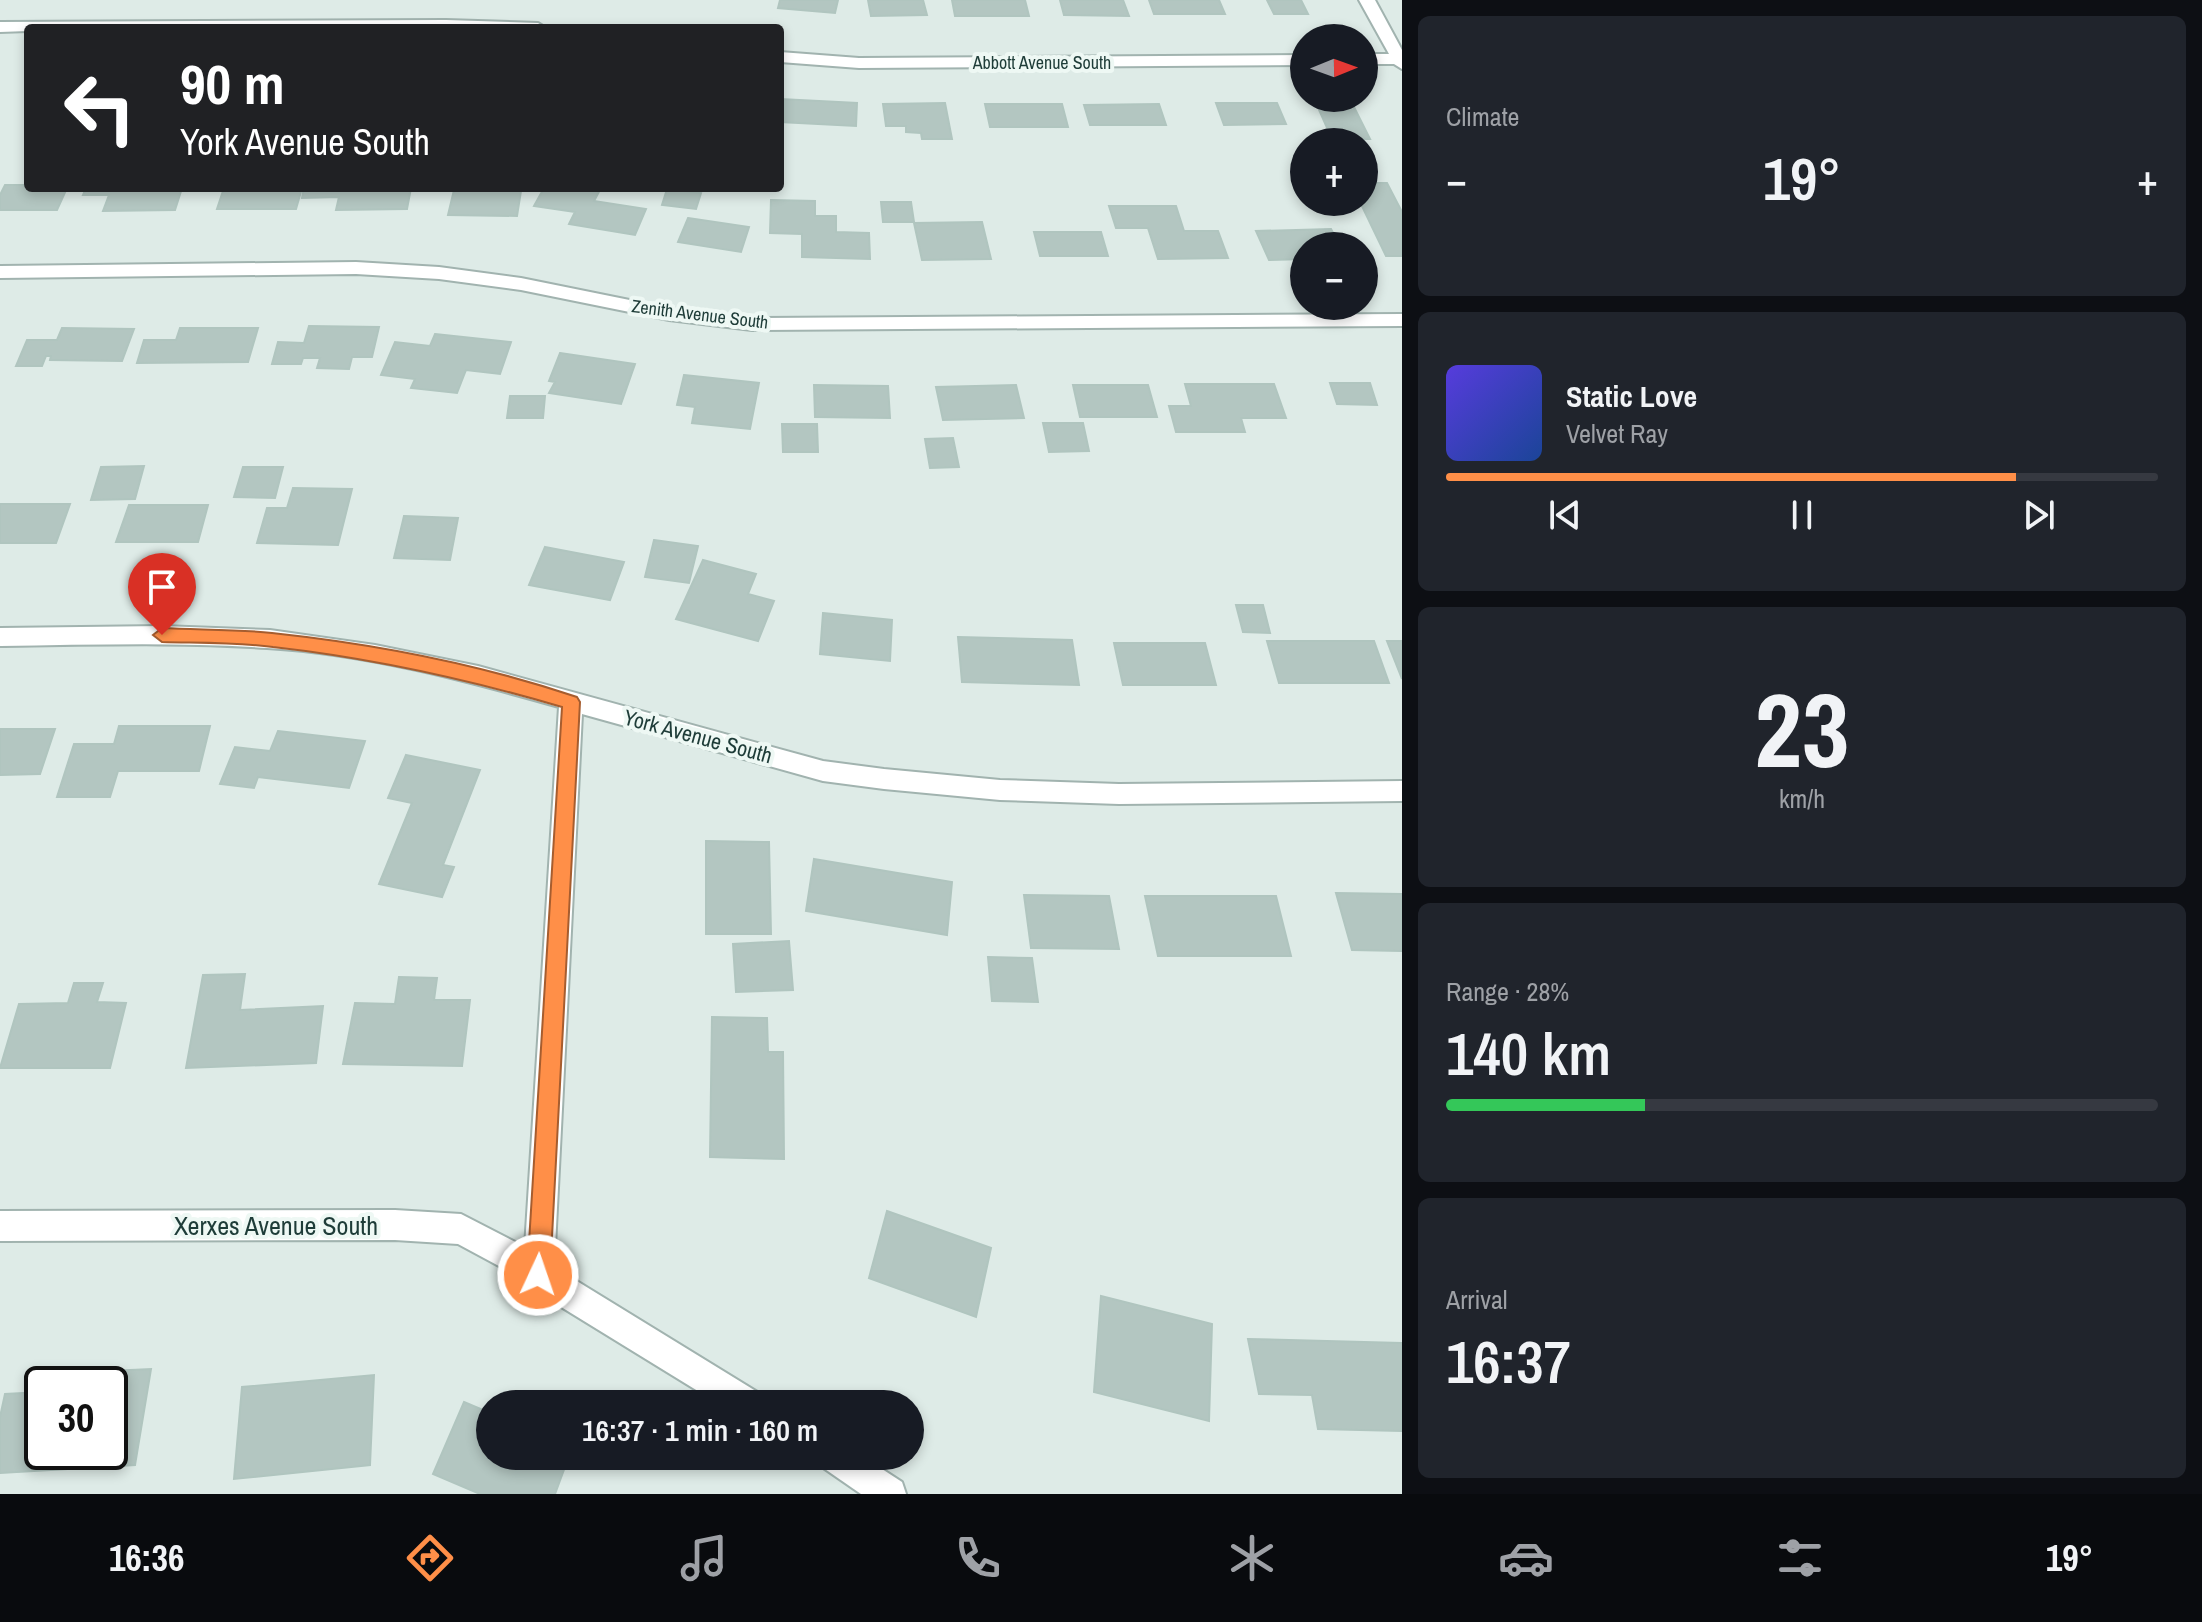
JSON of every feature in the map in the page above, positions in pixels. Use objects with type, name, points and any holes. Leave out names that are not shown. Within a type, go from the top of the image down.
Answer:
[{"type":"street","points":[[1367,0],[1400,62]]},
{"type":"street","points":[[0,27],[24,27]]},
{"type":"street","name":"Abbott Avenue South","points":[[784,57],[859,63],[1290,60]]},
{"type":"street","points":[[1378,60],[1400,62]]},
{"type":"street","name":"Zenith Avenue South","points":[[0,272],[356,268],[439,273],[521,284],[669,314],[752,324],[1402,320]]},
{"type":"street","name":"York Avenue South","points":[[0,637],[162,635],[270,639],[375,654],[478,675],[823,771],[884,779],[1000,790],[1119,794],[1402,791]]},
{"type":"street","points":[[538,1275],[571,702]]},
{"type":"street","name":"Xerxes Avenue South","points":[[0,1226],[395,1225],[461,1229],[521,1261],[538,1275],[725,1390]]},
{"type":"street","points":[[854,1470],[890,1494]]},
{"type":"building","points":[[780,0],[838,0],[835,13],[778,8]]},
{"type":"building","points":[[868,0],[923,0],[927,15],[871,16]]},
{"type":"building","points":[[952,0],[1025,0],[1029,16],[955,16]]},
{"type":"building","points":[[1060,0],[1123,0],[1129,16],[1064,15]]},
{"type":"building","points":[[1149,0],[1219,0],[1225,14],[1154,14]]},
{"type":"building","points":[[1267,0],[1301,0],[1308,14],[1274,14]]},
{"type":"building","points":[[784,99],[857,103],[856,126],[784,122]]},
{"type":"building","points":[[945,103],[952,139],[922,139],[921,133],[906,132],[906,126],[886,126],[883,104]]},
{"type":"building","points":[[1216,103],[1277,103],[1286,124],[1224,125]]},
{"type":"building","points":[[985,104],[1062,104],[1068,127],[990,127]]},
{"type":"building","points":[[1159,104],[1166,125],[1090,125],[1084,105]]},
{"type":"building","points":[[1320,112],[1356,112],[1364,128],[1327,128]]},
{"type":"building","points":[[1378,183],[1387,183],[1402,212],[1402,256],[1386,256],[1378,232],[1374,232],[1367,216],[1378,216]]},
{"type":"building","points":[[5,185],[24,185],[24,192],[65,192],[57,210],[0,210],[0,195]]},
{"type":"building","points":[[84,192],[181,192],[175,210],[103,211],[109,195],[83,195]]},
{"type":"building","points":[[223,192],[301,192],[296,209],[217,209]]},
{"type":"building","points":[[303,192],[410,192],[407,209],[336,210],[339,197],[302,198]]},
{"type":"building","points":[[454,192],[521,192],[517,216],[448,215]]},
{"type":"building","points":[[542,192],[599,192],[594,201],[646,209],[635,235],[569,224],[575,212],[534,206]]},
{"type":"building","points":[[666,192],[701,193],[696,209],[662,205]]},
{"type":"building","points":[[771,200],[815,201],[815,216],[836,216],[836,232],[869,233],[870,259],[802,257],[802,234],[770,233]]},
{"type":"building","points":[[881,202],[911,202],[914,222],[883,222]]},
{"type":"building","points":[[1109,206],[1176,206],[1184,231],[1218,231],[1228,258],[1158,259],[1148,228],[1116,228]]},
{"type":"building","points":[[688,218],[749,227],[741,252],[678,242]]},
{"type":"building","points":[[982,222],[991,259],[922,260],[914,223]]},
{"type":"building","points":[[1331,229],[1333,232],[1290,232],[1290,259],[1269,260],[1256,231]]},
{"type":"building","points":[[1034,232],[1101,232],[1108,256],[1040,256]]},
{"type":"building","points":[[309,326],[379,327],[372,357],[352,357],[349,369],[317,368],[320,358],[303,358],[301,364],[272,364],[278,342],[304,343]]},
{"type":"building","points":[[62,328],[134,329],[122,361],[50,360],[51,356],[46,356],[42,366],[16,366],[27,340],[57,340]]},
{"type":"building","points":[[180,328],[258,328],[248,362],[137,363],[144,340],[176,340]]},
{"type":"building","points":[[435,334],[511,342],[500,374],[466,370],[457,393],[411,388],[415,379],[381,375],[395,342],[430,346]]},
{"type":"building","points":[[560,353],[635,364],[621,404],[549,393],[555,382],[549,381]]},
{"type":"building","points":[[684,375],[759,383],[750,429],[692,423],[695,407],[677,405]]},
{"type":"building","points":[[1330,383],[1370,383],[1377,405],[1337,404]]},
{"type":"building","points":[[1185,384],[1274,384],[1286,418],[1241,418],[1245,432],[1176,432],[1169,406],[1191,406]]},
{"type":"building","points":[[814,385],[888,386],[890,418],[815,417]]},
{"type":"building","points":[[1016,385],[1024,418],[943,420],[936,387]]},
{"type":"building","points":[[1073,385],[1148,385],[1157,417],[1080,417]]},
{"type":"building","points":[[510,396],[545,396],[543,418],[507,418]]},
{"type":"building","points":[[1043,423],[1083,423],[1089,451],[1049,452]]},
{"type":"building","points":[[782,424],[817,424],[818,452],[783,452]]},
{"type":"building","points":[[953,438],[959,467],[930,468],[925,439]]},
{"type":"building","points":[[144,466],[135,499],[91,500],[101,467]]},
{"type":"building","points":[[243,467],[283,467],[275,498],[234,497]]},
{"type":"building","points":[[293,488],[352,489],[338,545],[257,543],[267,508],[287,508]]},
{"type":"building","points":[[0,504],[70,504],[56,543],[0,543]]},
{"type":"building","points":[[129,505],[208,505],[198,542],[116,542]]},
{"type":"building","points":[[404,516],[458,518],[450,560],[394,558]]},
{"type":"building","points":[[654,540],[698,546],[689,583],[645,577]]},
{"type":"building","points":[[545,547],[624,562],[610,600],[529,585]]},
{"type":"building","points":[[703,560],[756,574],[748,594],[774,601],[758,641],[676,619]]},
{"type":"building","points":[[1236,605],[1263,605],[1270,633],[1243,632]]},
{"type":"building","points":[[823,613],[892,620],[890,661],[820,654]]},
{"type":"building","points":[[958,637],[1072,640],[1079,685],[962,682]]},
{"type":"building","points":[[1267,641],[1374,641],[1389,683],[1279,683]]},
{"type":"building","points":[[1387,641],[1402,641],[1402,679]]},
{"type":"building","points":[[1114,643],[1205,643],[1216,685],[1123,685]]},
{"type":"building","points":[[119,726],[210,726],[199,771],[118,771],[110,797],[57,797],[74,744],[114,744]]},
{"type":"building","points":[[0,729],[55,729],[40,774],[0,775]]},
{"type":"building","points":[[278,731],[365,741],[349,788],[258,777],[254,788],[220,784],[235,747],[270,751]]},
{"type":"building","points":[[406,755],[480,770],[443,865],[454,867],[442,897],[379,884],[412,803],[388,798]]},
{"type":"building","points":[[706,841],[769,842],[771,934],[706,934]]},
{"type":"building","points":[[814,859],[952,882],[947,935],[806,911]]},
{"type":"building","points":[[1336,893],[1402,894],[1402,951],[1352,950]]},
{"type":"building","points":[[1024,895],[1109,896],[1119,949],[1031,948]]},
{"type":"building","points":[[1145,896],[1276,896],[1291,956],[1158,956]]},
{"type":"building","points":[[789,941],[793,990],[736,992],[733,944]]},
{"type":"building","points":[[988,957],[1032,958],[1038,1002],[992,1001]]},
{"type":"building","points":[[245,974],[240,1010],[323,1006],[316,1063],[186,1068],[203,975]]},
{"type":"building","points":[[399,977],[437,978],[434,1000],[470,1000],[462,1066],[343,1064],[355,1003],[395,1004]]},
{"type":"building","points":[[74,983],[103,983],[97,1002],[126,1003],[110,1068],[0,1068],[19,1004],[68,1003]]},
{"type":"building","points":[[712,1017],[767,1018],[768,1052],[783,1052],[784,1159],[710,1157]]},
{"type":"building","points":[[887,1211],[991,1248],[976,1317],[869,1278]]},
{"type":"building","points":[[1101,1296],[1212,1324],[1209,1421],[1094,1392]]},
{"type":"building","points":[[1248,1339],[1402,1343],[1402,1431],[1318,1429],[1312,1395],[1259,1394]]},
{"type":"building","points":[[151,1369],[135,1465],[128,1465],[128,1370]]},
{"type":"building","points":[[374,1375],[370,1465],[234,1479],[242,1387]]},
{"type":"building","points":[[24,1393],[24,1470],[51,1470],[0,1473],[0,1417],[5,1394]]},
{"type":"building","points":[[464,1402],[476,1407],[476,1470],[564,1470],[555,1494],[480,1494],[433,1474]]},
{"type":"route","points":[[162,635],[270,639],[375,654],[478,675],[571,702],[538,1275]]}]
